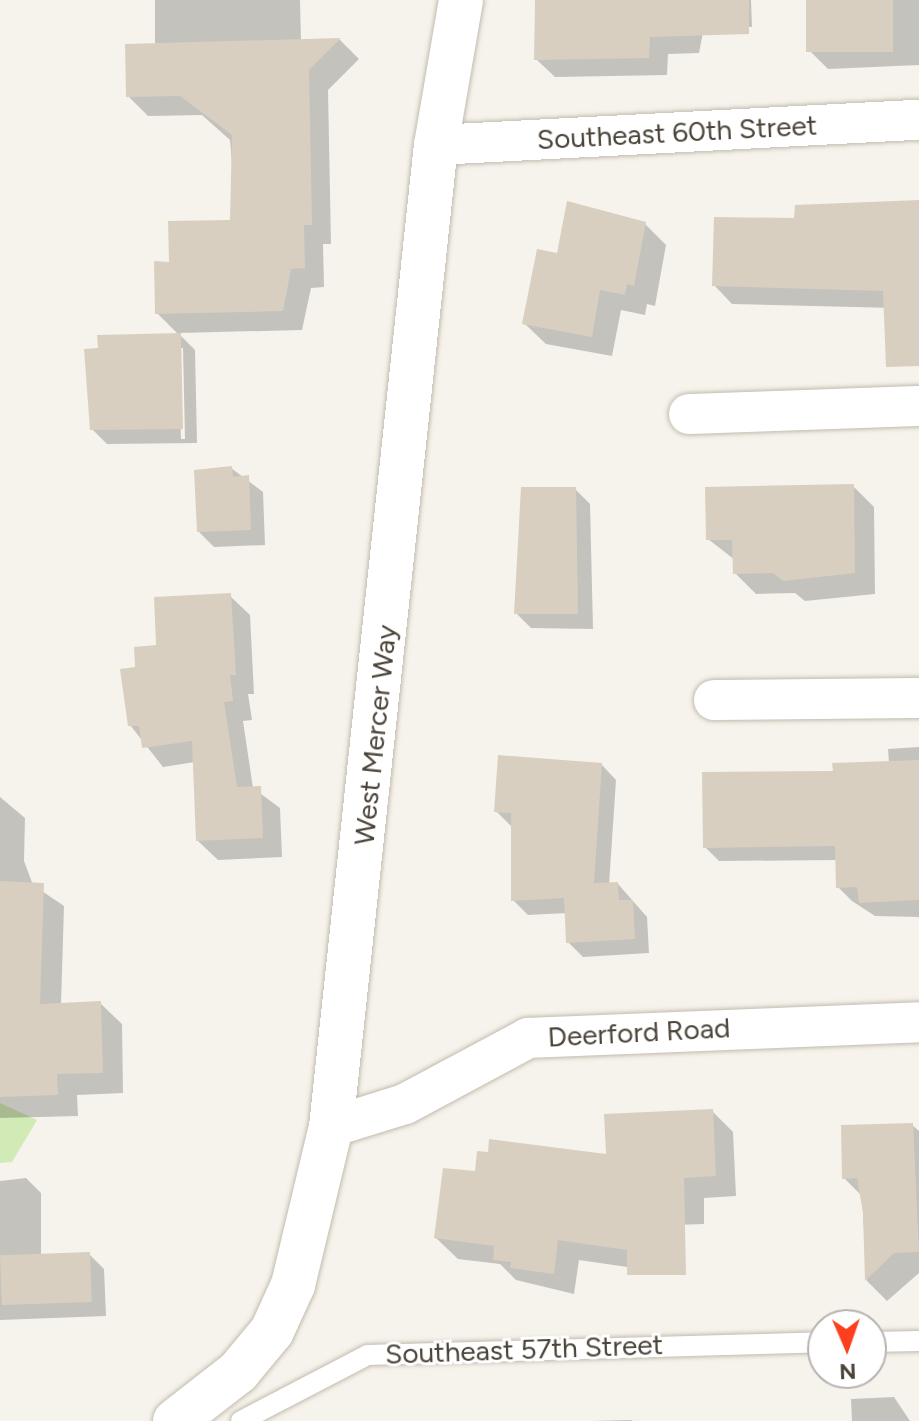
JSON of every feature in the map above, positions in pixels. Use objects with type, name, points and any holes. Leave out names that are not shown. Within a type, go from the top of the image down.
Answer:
[{"type":"street","name":"West Mercer Way","points":[[175,1421],[238,1372],[272,1331],[293,1285],[331,1127],[436,145],[461,0]]},
{"type":"street","name":"Southeast 60th Street","points":[[436,145],[919,120]]},
{"type":"street","points":[[689,414],[919,406]]},
{"type":"street","points":[[714,700],[919,698]]},
{"type":"street","name":"Deerford Road","points":[[331,1127],[405,1104],[540,1036],[919,1022]]},
{"type":"lane","points":[[887,1342],[919,1341]]},
{"type":"lane","name":"Southeast 57th Street","points":[[241,1421],[368,1355],[462,1347],[807,1342]]},
{"type":"green space","points":[[0,1103],[37,1120],[12,1162],[0,1163]]},
{"type":"building","points":[[535,0],[749,0],[749,34],[650,37],[649,58],[534,60]]},
{"type":"building","points":[[806,0],[893,0],[893,52],[806,52]]},
{"type":"building","points":[[341,38],[309,70],[312,225],[304,225],[305,268],[291,269],[283,311],[155,314],[154,261],[169,262],[168,221],[230,220],[232,135],[180,96],[126,97],[125,44]]},
{"type":"building","points":[[919,200],[919,366],[886,367],[883,291],[712,286],[714,217],[794,218],[795,205]]},
{"type":"building","points":[[567,201],[646,222],[634,286],[627,284],[625,295],[600,290],[592,337],[522,324],[537,249],[557,253]]},
{"type":"building","points":[[181,333],[183,429],[90,430],[84,349],[98,348],[97,335]]},
{"type":"building","points":[[232,466],[233,477],[249,475],[251,530],[197,532],[194,470]]},
{"type":"building","points":[[854,484],[855,573],[783,581],[773,573],[733,574],[732,540],[706,540],[705,487]]},
{"type":"building","points":[[521,487],[576,487],[578,614],[514,614]]},
{"type":"building","points":[[231,593],[236,675],[230,675],[233,701],[224,702],[237,787],[261,786],[263,838],[196,841],[192,741],[142,748],[139,726],[128,726],[120,669],[135,667],[134,647],[156,645],[154,597]]},
{"type":"building","points":[[498,755],[602,763],[594,883],[618,882],[619,900],[633,900],[635,939],[566,943],[564,898],[511,901],[511,813],[494,812]]},
{"type":"building","points":[[919,760],[919,900],[859,903],[857,887],[836,888],[835,846],[703,848],[702,772],[833,771],[832,763]]},
{"type":"building","points":[[0,881],[44,883],[40,1004],[101,1001],[103,1073],[57,1074],[58,1095],[0,1097]]},
{"type":"building","points":[[713,1109],[716,1176],[684,1178],[686,1275],[627,1275],[627,1250],[558,1240],[554,1274],[510,1268],[511,1262],[493,1260],[494,1246],[434,1238],[443,1168],[475,1171],[477,1151],[488,1152],[489,1139],[606,1154],[604,1114]]},
{"type":"building","points":[[913,1123],[919,1252],[894,1253],[865,1281],[863,1213],[857,1178],[842,1179],[841,1125]]},
{"type":"building","points":[[90,1252],[92,1302],[2,1305],[0,1255]]}]
